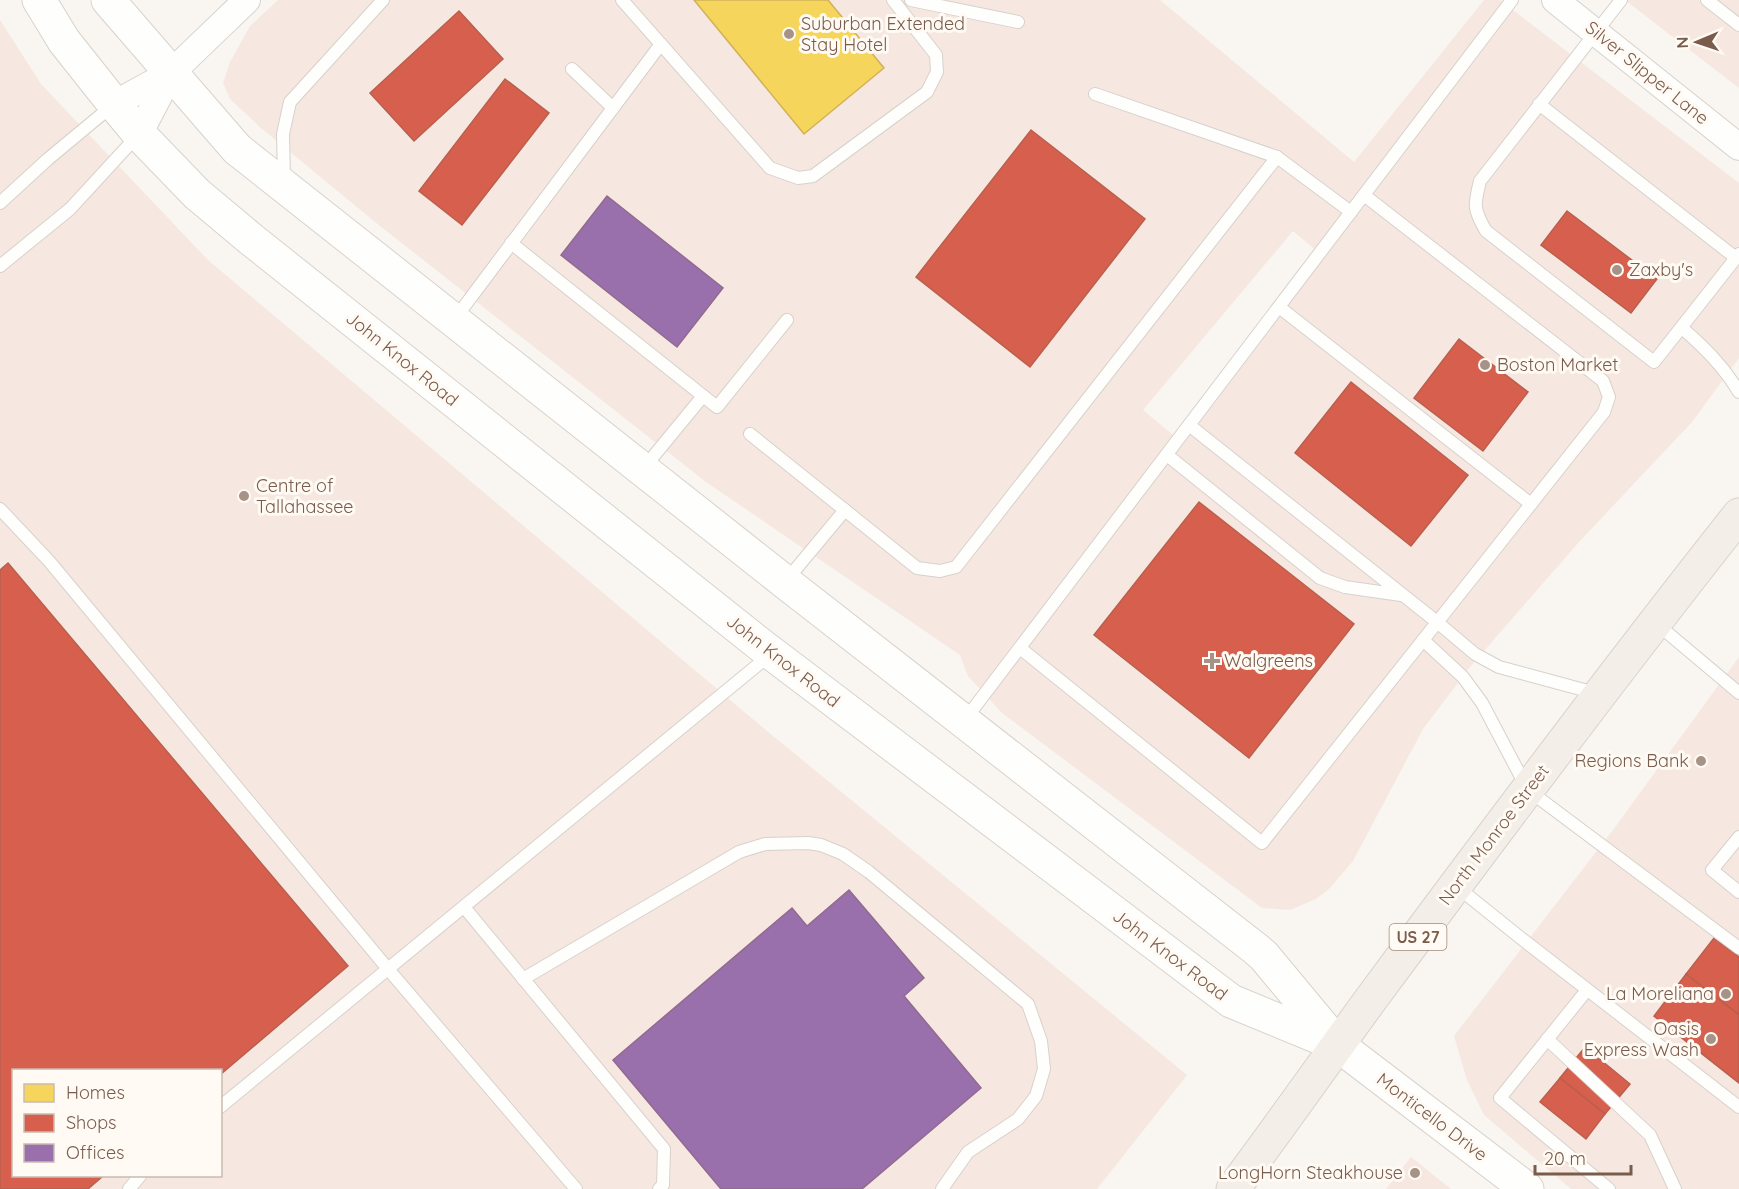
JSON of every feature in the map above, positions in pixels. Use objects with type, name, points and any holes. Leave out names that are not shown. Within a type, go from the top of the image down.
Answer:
[{"type":"main road","name":"John Knox Road","points":[[39,0],[64,41],[139,134],[197,194],[252,240],[772,653],[1231,1001],[1338,1045]]},
{"type":"main road","points":[[108,0],[237,149],[642,470],[1264,956],[1338,1045]]},
{"type":"main road","name":"North Monroe Street","points":[[1233,1189],[1654,622],[1739,515]]},
{"type":"main road","name":"Monticello Drive","points":[[1338,1045],[1527,1189]]},
{"type":"street","points":[[114,104],[171,73],[247,0]]},
{"type":"street","name":"Silver Slipper Lane","points":[[1555,0],[1739,147]]},
{"type":"street","points":[[139,134],[171,73]]},
{"type":"lane","points":[[285,187],[283,134],[290,102],[383,0]]},
{"type":"lane","points":[[622,0],[770,168],[798,178],[813,176],[927,92],[937,72],[936,55],[893,0]]},
{"type":"lane","points":[[911,0],[1018,22]]},
{"type":"lane","points":[[963,722],[1512,0]]},
{"type":"lane","points":[[1539,104],[1737,256],[1654,362],[1486,231],[1479,219],[1475,204],[1480,181],[1539,104],[1621,0]]},
{"type":"lane","points":[[1707,0],[1739,26]]},
{"type":"lane","points":[[453,321],[661,44]]},
{"type":"lane","points":[[572,69],[613,108]]},
{"type":"lane","points":[[1095,94],[1277,157],[1351,212]]},
{"type":"lane","points":[[0,203],[114,104]]},
{"type":"lane","points":[[0,266],[70,209],[139,134]]},
{"type":"lane","points":[[750,434],[917,568],[940,571],[956,567],[1277,157]]},
{"type":"lane","points":[[1020,648],[1262,843],[1605,412],[1609,397],[1603,381],[1364,195]]},
{"type":"lane","points":[[511,243],[717,407],[787,320]]},
{"type":"lane","points":[[1279,307],[1531,504]]},
{"type":"lane","points":[[1682,328],[1730,376],[1739,392]]},
{"type":"lane","points":[[642,470],[704,396]]},
{"type":"lane","points":[[1189,425],[1475,654],[1499,668],[1600,694]]},
{"type":"lane","points":[[1167,455],[1320,578],[1345,587],[1402,595]]},
{"type":"lane","points":[[785,582],[845,510]]},
{"type":"lane","points":[[2,514],[49,561],[388,969],[576,1189]]},
{"type":"lane","points":[[1654,622],[1739,693]]},
{"type":"lane","points":[[1423,640],[1463,676],[1482,703],[1528,790],[1739,948]]},
{"type":"lane","points":[[222,1105],[772,653]]},
{"type":"lane","points":[[1739,837],[1712,870],[1739,892]]},
{"type":"lane","points":[[523,979],[739,852],[765,844],[808,843],[821,845],[843,854],[869,872],[1028,1004],[1041,1041],[1044,1069],[1036,1096],[1018,1119],[968,1152],[942,1189]]},
{"type":"lane","points":[[1456,886],[1739,1107]]},
{"type":"lane","points":[[464,907],[664,1149],[663,1185],[659,1189]]},
{"type":"lane","points":[[1587,990],[1500,1098],[1609,1189]]},
{"type":"lane","points":[[1547,1039],[1650,1135],[1675,1189]]},
{"type":"lane","points":[[129,1189],[139,1177]]},
{"type":"shaded area","points":[[278,0],[1160,0],[1354,162],[1484,0],[1500,0],[1739,183],[1739,358],[1692,422],[1579,542],[1470,667],[1423,729],[1353,861],[1328,890],[1316,899],[1290,910],[1262,908],[1002,713],[968,676],[960,655],[706,482],[380,226],[261,128],[230,99],[223,83],[230,62],[250,26]],"holes":[[[1293,231],[1319,253],[1178,439],[1143,410]]]},
{"type":"shaded area","points":[[1625,0],[1739,0],[1739,88]]},
{"type":"shaded area","name":"Centre of Tallahassee","points":[[0,20],[41,84],[208,260],[767,731],[1187,1075],[1097,1189],[0,1189]]},
{"type":"shaded area","points":[[1739,657],[1739,1189],[1571,1189],[1484,1115],[1467,1080],[1454,1036],[1613,830]]},
{"type":"shaded area","name":"LongHorn Steakhouse","points":[[1411,1157],[1451,1189],[1386,1189]]},
{"type":"building: Homes","name":"Suburban Extended Stay Hotel","points":[[694,0],[828,0],[884,68],[804,134]]},
{"type":"building: Shops","points":[[459,11],[503,59],[414,141],[370,93]]},
{"type":"building: Shops","points":[[505,79],[549,113],[462,225],[419,191]]},
{"type":"building: Shops","points":[[1031,130],[1145,219],[1030,367],[916,277]]},
{"type":"building: Shops","points":[[1567,211],[1657,279],[1631,313],[1541,245]]},
{"type":"building: Shops","points":[[1459,339],[1528,392],[1483,451],[1414,398]]},
{"type":"building: Shops","points":[[1351,382],[1468,475],[1411,546],[1295,453]]},
{"type":"building: Shops","points":[[1199,502],[1354,624],[1249,758],[1094,635]]},
{"type":"building: Shops","points":[[8,563],[348,966],[222,1073],[222,1069],[12,1069],[12,1177],[102,1177],[88,1189],[0,1189],[0,570]]},
{"type":"building: Shops","name":"La Moreliana","points":[[1714,938],[1739,957],[1739,1015],[1686,974]]},
{"type":"building: Shops","name":"Oasis Express Wash","points":[[1686,974],[1739,1015],[1739,1083],[1654,1016]]},
{"type":"building: Shops","points":[[1585,1047],[1630,1084],[1605,1114],[1560,1078]]},
{"type":"building: Shops","points":[[1560,1078],[1605,1114],[1586,1139],[1540,1102]]},
{"type":"building: Offices","points":[[607,196],[723,288],[677,347],[561,255]]},
{"type":"building: Offices","points":[[849,890],[924,978],[904,996],[981,1088],[862,1189],[721,1189],[613,1060],[792,908],[807,926]]},
{"type":"place","name":"Suburban Extended Stay Hotel","points":[[789,34]]},
{"type":"place","name":"Zaxby's","points":[[1617,270]]},
{"type":"place","name":"Boston Market","points":[[1485,365]]},
{"type":"place","name":"Centre of Tallahassee","points":[[244,496]]},
{"type":"place","name":"Walgreens","points":[[1212,661]]},
{"type":"place","name":"Regions Bank","points":[[1701,761]]},
{"type":"place","name":"La Moreliana","points":[[1726,994]]},
{"type":"place","name":"Oasis Express Wash","points":[[1711,1039]]},
{"type":"place","name":"LongHorn Steakhouse","points":[[1415,1173]]}]
